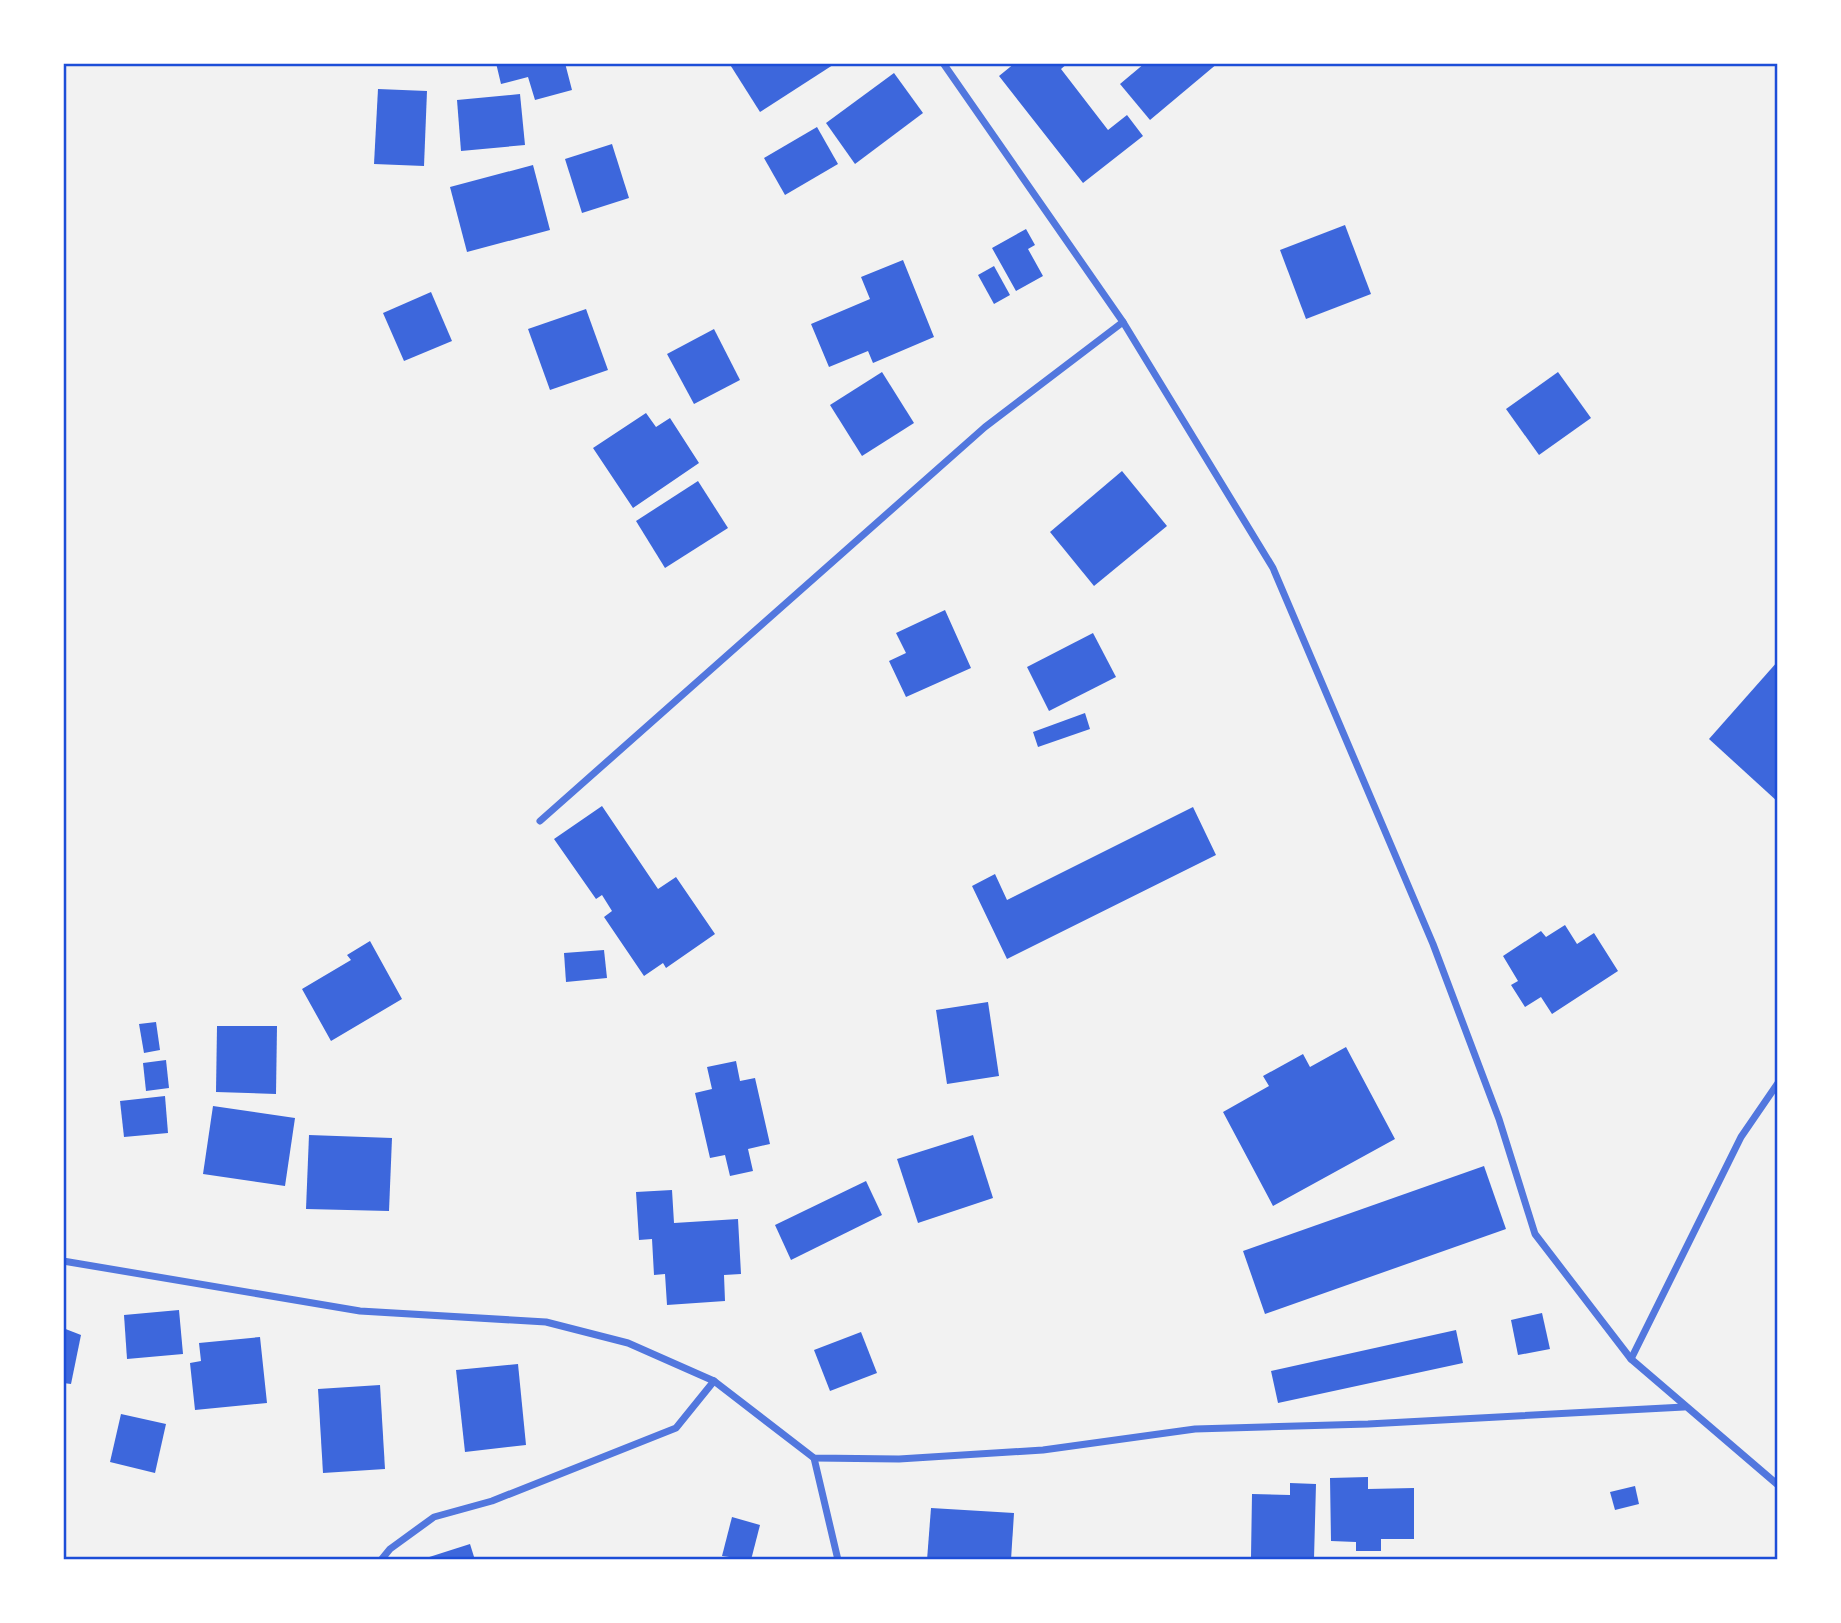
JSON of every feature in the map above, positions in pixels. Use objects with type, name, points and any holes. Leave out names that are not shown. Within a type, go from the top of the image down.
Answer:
[{"type":"street","points":[[943,63],[1123,322],[1273,568],[1433,944],[1499,1119],[1535,1234],[1631,1359],[1778,1485]]},
{"type":"street","points":[[540,821],[985,427],[1123,322]]},
{"type":"street","points":[[1631,1359],[1735,1148],[1778,1083]]},
{"type":"street","points":[[63,1261],[360,1311],[546,1322],[628,1342],[714,1381],[814,1458],[899,1459],[1044,1450],[1195,1429],[1368,1424],[1685,1407]]},
{"type":"street","points":[[382,1560],[390,1549],[434,1517],[492,1501],[676,1428],[714,1381]]},
{"type":"street","points":[[814,1458],[838,1560]]},
{"type":"building","points":[[496,63],[565,63],[572,90],[535,100],[528,77],[501,84]]},
{"type":"building","points":[[729,63],[836,63],[760,112]]},
{"type":"building","points":[[1015,63],[1068,63],[1061,69],[1108,130],[1127,115],[1143,136],[1083,183],[999,76]]},
{"type":"building","points":[[1145,63],[1218,63],[1150,120],[1120,84]]},
{"type":"building","points":[[894,73],[923,113],[855,164],[826,123]]},
{"type":"building","points":[[378,89],[427,91],[424,166],[374,164]]},
{"type":"building","points":[[520,94],[525,145],[461,151],[457,100]]},
{"type":"building","points":[[817,127],[838,164],[785,195],[764,158]]},
{"type":"building","points":[[612,144],[629,198],[582,213],[565,159]]},
{"type":"building","points":[[533,165],[550,230],[467,252],[450,187]]},
{"type":"building","points":[[1345,225],[1371,294],[1306,319],[1280,250]]},
{"type":"building","points":[[1026,229],[1035,245],[1028,249],[1043,276],[1016,291],[992,248]]},
{"type":"building","points":[[903,260],[934,337],[873,363],[868,351],[829,367],[811,324],[870,299],[861,277]]},
{"type":"building","points":[[994,266],[1010,295],[994,304],[978,275]]},
{"type":"building","points":[[431,292],[452,341],[404,361],[383,313]]},
{"type":"building","points":[[586,309],[608,370],[550,390],[528,329]]},
{"type":"building","points":[[714,329],[740,380],[694,404],[667,354]]},
{"type":"building","points":[[882,372],[914,423],[862,456],[830,405]]},
{"type":"building","points":[[1558,372],[1591,418],[1539,455],[1506,409]]},
{"type":"building","points":[[646,413],[656,427],[670,418],[699,463],[633,508],[593,448]]},
{"type":"building","points":[[1122,471],[1167,526],[1094,586],[1050,532]]},
{"type":"building","points":[[698,481],[728,528],[665,568],[636,521]]},
{"type":"building","points":[[945,610],[971,668],[906,697],[889,661],[906,653],[896,633]]},
{"type":"building","points":[[1093,633],[1116,677],[1049,711],[1027,667]]},
{"type":"building","points":[[1778,661],[1778,802],[1709,739]]},
{"type":"building","points":[[1085,713],[1090,729],[1038,747],[1033,732]]},
{"type":"building","points":[[602,806],[658,889],[676,877],[715,934],[666,968],[663,963],[644,976],[604,917],[612,911],[602,895],[596,899],[554,839]]},
{"type":"building","points":[[1193,807],[1216,855],[1007,959],[972,886],[995,874],[1007,900]]},
{"type":"building","points":[[1565,925],[1577,944],[1594,933],[1618,971],[1552,1014],[1541,997],[1525,1007],[1511,985],[1518,981],[1503,956],[1541,931],[1546,937]]},
{"type":"building","points":[[370,941],[402,999],[331,1041],[302,989],[351,960],[347,955]]},
{"type":"building","points":[[604,950],[607,978],[566,982],[564,953]]},
{"type":"building","points":[[988,1002],[999,1076],[947,1084],[936,1010]]},
{"type":"building","points":[[156,1022],[160,1050],[144,1053],[139,1024]]},
{"type":"building","points":[[217,1026],[277,1026],[276,1094],[216,1092]]},
{"type":"building","points":[[1346,1047],[1395,1139],[1273,1206],[1223,1112],[1269,1086],[1263,1076],[1303,1054],[1310,1067]]},
{"type":"building","points":[[166,1060],[169,1088],[146,1091],[143,1063]]},
{"type":"building","points":[[736,1061],[740,1081],[755,1078],[770,1144],[748,1149],[753,1171],[730,1176],[725,1155],[710,1158],[695,1093],[712,1089],[707,1067]]},
{"type":"building","points":[[165,1096],[168,1133],[124,1137],[120,1101]]},
{"type":"building","points":[[213,1106],[295,1118],[285,1186],[203,1174]]},
{"type":"building","points":[[309,1135],[392,1138],[389,1211],[306,1209]]},
{"type":"building","points":[[973,1135],[993,1198],[918,1223],[897,1159]]},
{"type":"building","points":[[1484,1166],[1506,1229],[1265,1314],[1243,1251]]},
{"type":"building","points":[[866,1181],[882,1215],[791,1260],[775,1225]]},
{"type":"building","points":[[672,1190],[674,1223],[738,1219],[741,1274],[724,1275],[725,1301],[667,1305],[665,1274],[654,1275],[652,1239],[639,1240],[636,1192]]},
{"type":"building","points":[[179,1310],[183,1354],[127,1359],[124,1315]]},
{"type":"building","points":[[1542,1313],[1550,1349],[1518,1355],[1511,1320]]},
{"type":"building","points":[[63,1328],[81,1335],[71,1384],[63,1383]]},
{"type":"building","points":[[1456,1330],[1463,1363],[1278,1403],[1271,1371]]},
{"type":"building","points":[[861,1332],[877,1373],[830,1391],[814,1350]]},
{"type":"building","points":[[260,1337],[267,1403],[195,1410],[190,1363],[201,1361],[199,1343]]},
{"type":"building","points":[[518,1364],[526,1445],[465,1452],[456,1370]]},
{"type":"building","points":[[380,1385],[385,1469],[323,1473],[318,1389]]},
{"type":"building","points":[[121,1414],[166,1424],[155,1473],[110,1462]]},
{"type":"building","points":[[1368,1477],[1368,1489],[1414,1488],[1414,1539],[1381,1539],[1381,1551],[1356,1551],[1356,1542],[1331,1541],[1330,1478]]},
{"type":"building","points":[[1290,1483],[1316,1484],[1314,1559],[1251,1557],[1252,1494],[1290,1495]]},
{"type":"building","points":[[1635,1486],[1639,1504],[1615,1510],[1610,1492]]},
{"type":"building","points":[[931,1508],[1014,1513],[1011,1560],[927,1560]]},
{"type":"building","points":[[732,1517],[760,1525],[751,1560],[722,1556]]},
{"type":"building","points":[[470,1544],[475,1560],[423,1560],[423,1559]]}]
